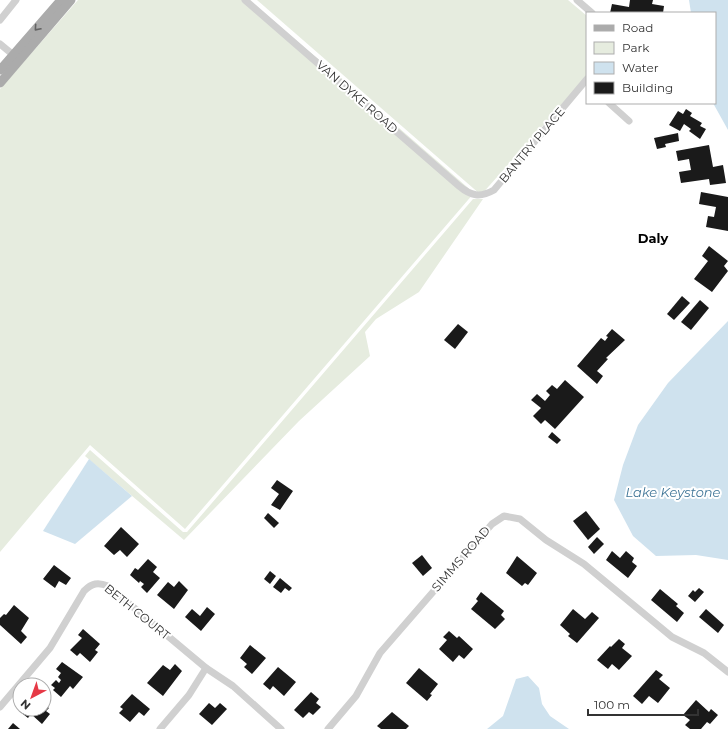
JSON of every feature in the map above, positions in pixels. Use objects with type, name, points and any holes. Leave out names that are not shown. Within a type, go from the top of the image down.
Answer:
[{"type":"main road","points":[[0,83],[16,58],[61,0]]},
{"type":"main road","points":[[0,70],[16,58],[71,0]]},
{"type":"street","points":[[0,20],[16,0]]},
{"type":"street","name":"VAN DYKE ROAD","points":[[245,0],[469,194]]},
{"type":"street","points":[[577,0],[591,12]]},
{"type":"street","points":[[0,44],[16,58]]},
{"type":"street","name":"BANTRY PLACE","points":[[469,194],[484,195],[494,190],[586,82]]},
{"type":"street","points":[[610,104],[629,120]]},
{"type":"street","name":"SIMMS ROAD","points":[[328,729],[356,696],[380,653],[492,524],[504,516],[520,519],[546,540],[584,564],[672,637],[704,654],[728,672]]},
{"type":"street","name":"BETH COURT","points":[[0,706],[50,648],[84,591],[91,584],[100,582],[108,586],[206,668],[234,686],[281,729]]},
{"type":"street","points":[[160,729],[189,695],[206,668]]},
{"type":"green space","points":[[78,0],[244,0],[331,69],[474,193],[185,529],[90,445],[0,552],[0,89]]},
{"type":"green space","points":[[257,0],[568,0],[586,15],[586,77],[481,195]]},
{"type":"green space","points":[[473,199],[483,199],[419,292],[376,319],[365,332],[370,356],[299,421],[184,540],[85,456],[90,450],[183,532],[187,532]]},
{"type":"water","points":[[689,0],[728,0],[728,130],[714,104],[716,104],[716,12],[691,12]]},
{"type":"water","name":"Lake Keystone","points":[[728,321],[728,560],[696,555],[656,556],[633,536],[614,500],[623,465],[638,425],[668,383]]},
{"type":"water","points":[[89,459],[132,496],[75,544],[43,531]]},
{"type":"water","points":[[528,676],[539,688],[542,704],[550,716],[569,729],[487,729],[503,716],[516,679]]},
{"type":"building","points":[[630,0],[653,0],[652,4],[664,6],[663,12],[610,12],[612,4],[629,7]]},
{"type":"building","points":[[686,109],[692,113],[690,116],[702,123],[700,126],[706,129],[700,139],[689,131],[691,129],[684,124],[680,131],[669,125],[678,111],[683,114]]},
{"type":"building","points":[[678,133],[679,141],[665,144],[666,147],[657,149],[654,138]]},
{"type":"building","points":[[709,145],[713,167],[723,165],[726,183],[710,185],[709,179],[681,183],[679,172],[691,170],[689,159],[678,161],[676,151]]},
{"type":"building","points":[[701,192],[728,197],[728,231],[706,227],[708,216],[714,217],[716,207],[699,204]]},
{"type":"building","points":[[709,246],[728,261],[724,266],[728,271],[712,292],[694,279],[708,261],[702,256]]},
{"type":"building","points":[[682,296],[690,303],[674,320],[667,314]]},
{"type":"building","points":[[700,300],[709,308],[691,330],[681,322]]},
{"type":"building","points":[[458,324],[468,332],[455,349],[444,340]]},
{"type":"building","points":[[612,329],[625,340],[606,358],[608,359],[597,371],[603,376],[597,384],[577,366],[601,338],[605,341],[608,337],[606,336]]},
{"type":"building","points":[[565,380],[584,397],[555,429],[545,420],[541,424],[533,416],[541,408],[531,400],[537,394],[545,401],[550,395],[546,391],[552,385],[557,389]]},
{"type":"building","points":[[552,432],[561,440],[557,444],[548,437]]},
{"type":"building","points":[[277,480],[293,491],[280,510],[271,505],[279,494],[271,488]]},
{"type":"building","points":[[586,511],[600,529],[588,540],[573,521]]},
{"type":"building","points":[[268,513],[279,523],[274,528],[264,518]]},
{"type":"building","points":[[121,527],[139,544],[127,557],[120,550],[114,555],[104,546]]},
{"type":"building","points":[[597,537],[604,544],[594,554],[588,547]]},
{"type":"building","points":[[612,551],[620,558],[626,551],[634,558],[632,562],[637,566],[628,578],[606,560]]},
{"type":"building","points":[[422,555],[432,568],[423,576],[412,563]]},
{"type":"building","points":[[517,556],[537,573],[528,585],[525,583],[522,586],[506,573]]},
{"type":"building","points":[[148,559],[157,567],[153,572],[160,578],[147,593],[141,587],[144,584],[140,581],[139,583],[130,575],[135,568],[138,570]]},
{"type":"building","points":[[54,565],[71,578],[66,585],[59,581],[55,588],[43,579]]},
{"type":"building","points":[[270,571],[276,576],[270,584],[264,579]]},
{"type":"building","points":[[280,578],[292,588],[289,591],[285,588],[281,593],[273,587]]},
{"type":"building","points":[[179,581],[188,590],[174,609],[157,595],[168,582],[174,587]]},
{"type":"building","points":[[699,588],[704,592],[695,602],[688,596],[693,590],[695,592]]},
{"type":"building","points":[[660,589],[678,604],[676,606],[684,613],[677,622],[651,600]]},
{"type":"building","points":[[481,592],[504,611],[501,615],[505,619],[495,629],[471,609],[478,601],[476,599]]},
{"type":"building","points":[[14,605],[29,618],[21,631],[27,637],[21,644],[0,625],[0,618],[4,614],[6,615]]},
{"type":"building","points":[[207,607],[215,614],[201,631],[185,617],[192,609],[200,616]]},
{"type":"building","points":[[573,609],[585,619],[592,612],[599,618],[577,643],[568,636],[570,634],[560,625]]},
{"type":"building","points":[[706,609],[724,625],[718,633],[699,617]]},
{"type":"building","points":[[83,629],[100,644],[95,650],[98,652],[90,662],[80,653],[77,656],[70,650],[82,638],[78,635]]},
{"type":"building","points":[[449,631],[457,638],[459,636],[473,649],[464,659],[459,655],[453,662],[439,649],[447,640],[443,637]]},
{"type":"building","points":[[619,639],[625,644],[622,648],[632,656],[619,670],[612,664],[608,669],[597,660]]},
{"type":"building","points":[[250,645],[266,658],[252,674],[244,667],[247,664],[240,658]]},
{"type":"building","points":[[62,662],[83,677],[73,689],[70,686],[61,697],[53,690],[55,688],[52,686],[56,680],[59,683],[61,680],[58,677],[61,673],[56,669]]},
{"type":"building","points":[[175,664],[182,671],[163,696],[147,683],[163,665],[170,670]]},
{"type":"building","points":[[278,667],[296,682],[284,696],[273,686],[270,690],[263,684]]},
{"type":"building","points":[[419,668],[438,684],[430,694],[432,695],[427,701],[406,683]]},
{"type":"building","points":[[656,670],[663,675],[659,679],[670,688],[658,703],[649,696],[642,704],[633,696]]},
{"type":"building","points":[[311,692],[319,699],[316,703],[321,707],[313,715],[309,712],[303,718],[294,710]]},
{"type":"building","points":[[132,694],[150,709],[144,716],[139,712],[130,722],[119,713],[123,709],[120,707]]},
{"type":"building","points":[[696,700],[709,712],[711,709],[718,715],[710,724],[707,722],[701,729],[690,729],[685,725],[690,720],[683,715]]},
{"type":"building","points":[[209,703],[215,708],[220,703],[227,709],[212,725],[199,714]]},
{"type":"building","points":[[392,712],[409,726],[406,729],[381,729],[377,726]]},
{"type":"building","points":[[34,717],[48,717],[42,724]]},
{"type":"building","points":[[13,723],[20,729],[8,729]]},
{"type":"district","name":"Daly","points":[[653,238]]}]
